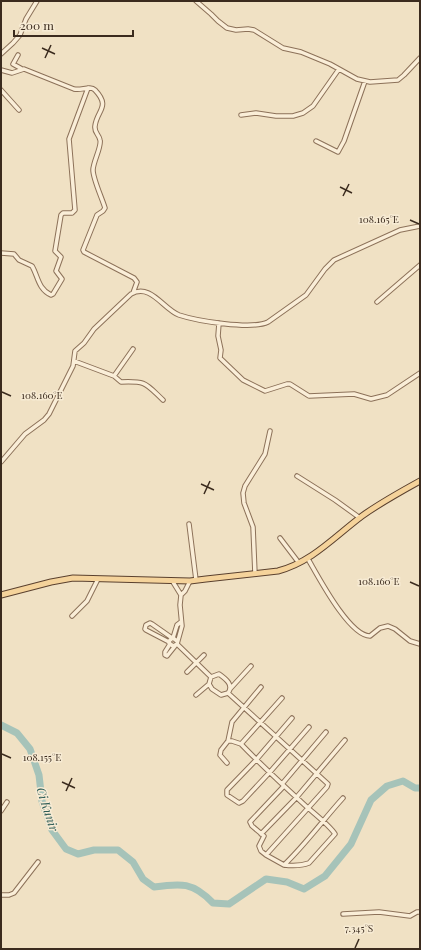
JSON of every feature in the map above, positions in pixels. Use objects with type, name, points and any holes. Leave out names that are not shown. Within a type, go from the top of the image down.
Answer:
[{"type":"main road","points":[[1,595],[58,580],[73,578],[190,582],[196,580],[278,572],[294,567],[308,559],[360,518],[398,493],[420,481]]},
{"type":"street","points":[[1,54],[20,35],[26,19],[37,1]]},
{"type":"street","points":[[196,1],[227,28],[236,30],[254,30],[283,48],[300,52],[339,69],[357,79],[370,82],[398,80],[420,58]]},
{"type":"street","points":[[1,462],[25,434],[47,417],[73,366],[74,353],[77,348],[84,343],[94,329],[133,293],[137,283],[134,278],[84,252],[83,250],[97,215],[105,208],[93,170],[100,143],[100,138],[95,132],[94,128],[103,104],[94,90],[88,88],[78,90],[74,89],[26,69],[22,69],[13,64],[18,55]]},
{"type":"street","points":[[1,70],[12,73],[22,69]]},
{"type":"street","points":[[241,115],[256,113],[276,116],[293,116],[303,113],[313,106],[339,69]]},
{"type":"street","points":[[316,141],[338,152],[344,141],[365,81]]},
{"type":"street","points":[[1,252],[14,254],[20,260],[32,266],[40,285],[47,293],[53,294],[62,278],[56,271],[61,257],[55,252],[61,215],[63,213],[73,212],[75,210],[69,136],[88,88]]},
{"type":"street","points":[[1,90],[19,110]]},
{"type":"street","points":[[133,293],[141,291],[146,292],[154,296],[178,314],[234,325],[265,323],[306,295],[323,270],[334,260],[400,230],[420,226]]},
{"type":"street","points":[[377,302],[420,265]]},
{"type":"street","points":[[219,323],[218,336],[221,350],[220,358],[244,380],[265,391],[290,384],[309,396],[354,394],[372,399],[387,395],[420,373]]},
{"type":"street","points":[[114,376],[133,349]]},
{"type":"street","points":[[74,361],[114,376],[121,382],[139,382],[146,384],[163,400]]},
{"type":"street","points":[[255,574],[253,527],[244,503],[243,493],[245,486],[265,454],[270,431]]},
{"type":"street","points":[[297,476],[360,518]]},
{"type":"street","points":[[188,524],[196,580]]},
{"type":"street","points":[[280,538],[299,563]]},
{"type":"street","points":[[308,559],[343,616],[363,634],[370,636],[380,628],[388,626],[395,629],[410,641],[420,644]]},
{"type":"street","points":[[72,616],[87,600],[98,579]]},
{"type":"street","points":[[172,582],[181,595]]},
{"type":"street","points":[[181,622],[177,625],[165,655],[168,656],[176,644],[182,626],[180,605],[181,595],[190,582]]},
{"type":"street","points":[[176,644],[170,643],[146,630],[146,625],[150,623],[172,638],[176,644],[211,677]]},
{"type":"street","points":[[187,672],[204,655]]},
{"type":"street","points":[[209,684],[212,689],[221,695],[228,693],[251,666]]},
{"type":"street","points":[[196,695],[209,684],[211,677],[216,674],[221,675],[230,684],[230,689]]},
{"type":"street","points":[[227,763],[220,754],[221,750],[228,741],[231,725],[243,707],[261,688]]},
{"type":"street","points":[[228,693],[328,784],[328,786],[266,855]]},
{"type":"street","points":[[241,744],[282,698]]},
{"type":"street","points":[[292,718],[226,792],[227,795],[239,803],[242,803],[308,727]]},
{"type":"street","points":[[228,741],[241,744],[256,760],[270,772],[283,785],[296,798],[334,832],[334,836],[309,863],[295,866],[284,865],[261,851],[259,846],[263,837],[252,826],[250,821],[283,785],[326,732]]},
{"type":"street","points":[[261,834],[319,775],[345,740]]},
{"type":"street","points":[[284,865],[343,798]]},
{"type":"street","points":[[1,811],[7,802]]},
{"type":"street","points":[[1,895],[9,895],[14,893],[38,862]]},
{"type":"street","points":[[343,914],[379,912],[410,916],[420,912]]},
{"type":"waterway","name":"Ci Kunir","points":[[1,725],[17,733],[30,749],[39,775],[42,801],[52,830],[66,849],[78,854],[94,850],[118,850],[133,862],[143,879],[154,887],[172,885],[186,886],[199,891],[213,903],[229,904],[266,879],[287,882],[304,889],[325,876],[351,844],[371,800],[387,786],[403,781],[415,788],[420,788]]}]
